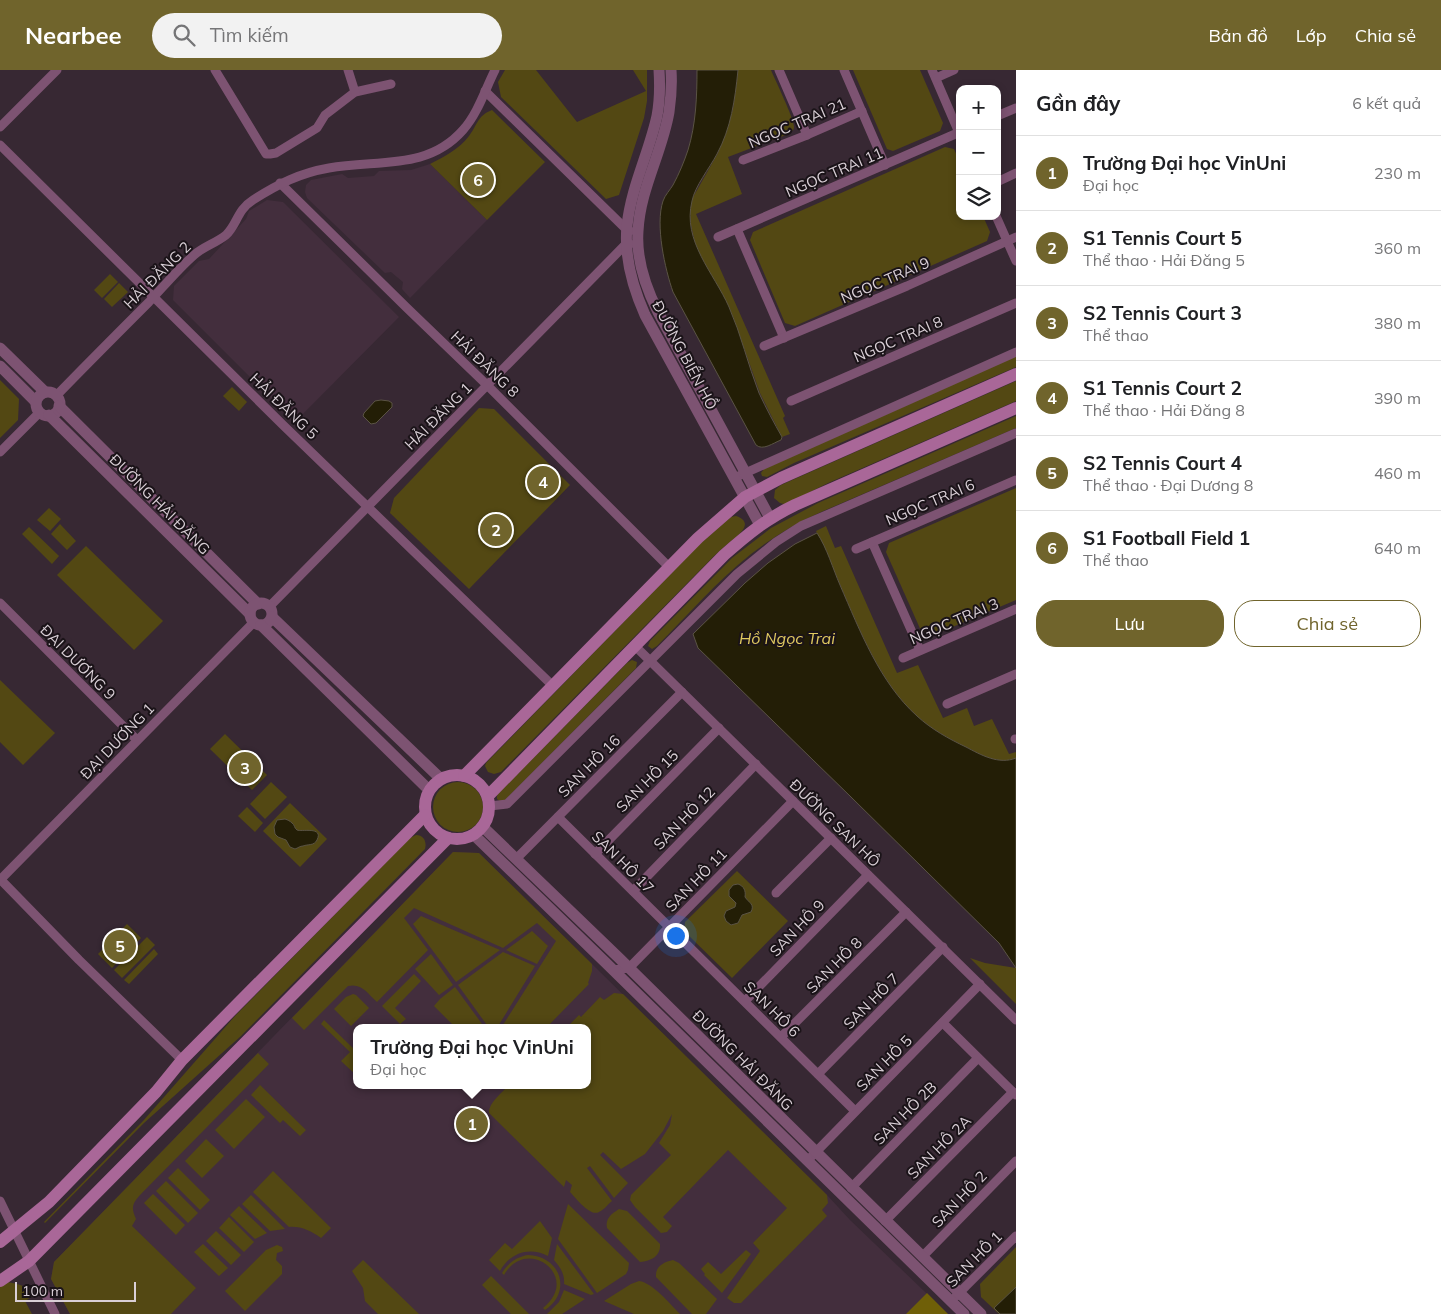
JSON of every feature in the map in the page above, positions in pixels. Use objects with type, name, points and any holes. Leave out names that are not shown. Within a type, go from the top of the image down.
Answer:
[{"type":"main road","points":[[464,776],[698,538],[750,494],[793,472],[1016,374]]},
{"type":"main road","points":[[489,801],[724,555],[765,522],[795,505],[1016,408]]},
{"type":"main road","points":[[449,776],[464,776],[480,784],[489,801],[489,814],[478,831],[466,839],[456,840],[438,834],[430,826],[425,815],[426,798],[429,790],[441,779],[449,776]]},
{"type":"main road","points":[[0,1242],[49,1202],[63,1188],[156,1092],[182,1060],[425,815]]},
{"type":"main road","points":[[0,1281],[29,1261],[448,838]]},
{"type":"main road","points":[[0,1251],[15,1230]]},
{"type":"street","points":[[0,127],[57,70]]},
{"type":"street","points":[[214,70],[266,154],[273,154],[317,128],[325,115],[355,92],[390,84]]},
{"type":"street","points":[[348,70],[355,92]]},
{"type":"street","name":"HẢI ĐĂNG 2","points":[[53,398],[194,255],[229,232],[245,206],[280,182],[309,172],[331,167],[420,158],[432,154],[447,145],[462,131],[474,114],[495,70]]},
{"type":"street","name":"ĐƯỜNG BIỂN HỒ","points":[[659,70],[660,92],[657,114],[632,198],[632,276],[645,315],[734,478],[750,494]]},
{"type":"street","name":"ĐƯỜNG BIỂN HỒ","points":[[632,231],[669,112],[672,84],[671,70]]},
{"type":"street","points":[[779,70],[807,135]]},
{"type":"street","points":[[844,70],[885,165]]},
{"type":"street","points":[[954,70],[934,74],[958,130]]},
{"type":"street","points":[[485,91],[632,231]]},
{"type":"street","points":[[1001,114],[1016,108]]},
{"type":"street","name":"NGỌC TRAI 21","points":[[743,160],[862,111]]},
{"type":"street","name":"NGỌC TRAI 11","points":[[718,237],[956,134]]},
{"type":"street","name":"HẢI ĐĂNG 5","points":[[0,144],[283,425],[552,685]]},
{"type":"street","points":[[1001,180],[1016,173]]},
{"type":"street","name":"HẢI ĐĂNG 8","points":[[280,182],[669,567]]},
{"type":"street","points":[[999,220],[1012,239],[1016,261]]},
{"type":"street","points":[[737,229],[784,338]]},
{"type":"street","name":"NGỌC TRAI 9","points":[[764,346],[1012,239]]},
{"type":"street","name":"ĐƯỜNG BIỂN HỒ","points":[[632,244],[642,267],[654,306],[744,472],[750,494],[765,522]]},
{"type":"street","name":"HẢI ĐĂNG 1","points":[[266,610],[487,385],[632,244]]},
{"type":"street","name":"NGỌC TRAI 8","points":[[790,400],[1016,303]]},
{"type":"street","name":"ĐƯỜNG HẢI ĐĂNG","points":[[0,348],[441,779]]},
{"type":"street","points":[[734,478],[1016,352]]},
{"type":"street","name":"ĐƯỜNG HẢI ĐĂNG","points":[[0,366],[41,410],[429,790]]},
{"type":"street","points":[[0,452],[41,410],[40,395],[53,398],[57,411],[41,410]]},
{"type":"street","points":[[489,801],[507,804],[737,574],[776,542],[819,518],[1016,433]]},
{"type":"street","name":"NGỌC TRAI 6","points":[[856,549],[1016,480]]},
{"type":"street","points":[[872,542],[920,650]]},
{"type":"street","name":"ĐẠI DƯƠNG 9","points":[[0,603],[137,740]]},
{"type":"street","points":[[252,609],[266,610],[267,624],[255,620],[252,609]]},
{"type":"street","name":"NGỌC TRAI 3","points":[[903,658],[1016,609]]},
{"type":"street","name":"ĐẠI DƯƠNG 1","points":[[0,880],[255,620]]},
{"type":"street","name":"ĐƯỜNG SAN HÔ","points":[[635,646],[1016,1020]]},
{"type":"street","points":[[947,704],[1016,674]]},
{"type":"street","name":"SAN HÔ 16","points":[[516,859],[682,692]]},
{"type":"street","name":"SAN HÔ 15","points":[[595,854],[719,728]]},
{"type":"street","name":"SAN HÔ 12","points":[[633,891],[756,764]]},
{"type":"street","name":"SAN HÔ 11","points":[[629,968],[793,801]]},
{"type":"street","name":"SAN HÔ 17","points":[[558,817],[669,927]]},
{"type":"street","name":"ĐƯỜNG HẢI ĐĂNG","points":[[478,831],[516,859],[629,968],[811,1157],[851,1188],[922,1257],[955,1297],[964,1314]]},
{"type":"street","name":"ĐƯỜNG HẢI ĐĂNG","points":[[478,831],[613,970],[811,1157],[955,1297],[981,1314]]},
{"type":"street","points":[[776,893],[831,838]]},
{"type":"street","name":"SAN HÔ 9","points":[[745,1001],[868,875]]},
{"type":"street","points":[[0,880],[182,1060]]},
{"type":"street","name":"SAN HÔ 8","points":[[781,1037],[906,912]]},
{"type":"street","name":"SAN HÔ 6","points":[[669,927],[855,1111]]},
{"type":"street","name":"SAN HÔ 7","points":[[818,1074],[943,948]]},
{"type":"street","points":[[613,970],[619,958]]},
{"type":"street","points":[[613,970],[629,968]]},
{"type":"street","name":"SAN HÔ 5","points":[[811,1157],[980,984]]},
{"type":"street","points":[[943,1023],[1014,1094]]},
{"type":"street","name":"SAN HÔ 2B","points":[[851,1188],[978,1058]]},
{"type":"street","name":"SAN HÔ 2A","points":[[885,1221],[1014,1094]]},
{"type":"street","name":"SAN HÔ 2","points":[[922,1257],[1016,1161]]},
{"type":"street","points":[[0,1201],[55,1314]]},
{"type":"street","name":"SAN HÔ 1","points":[[955,1297],[1016,1236]]},
{"type":"shaded area","points":[[505,70],[536,70],[577,122],[646,91],[633,70],[647,70],[647,101],[644,118],[619,195],[606,199],[501,97],[498,82]]},
{"type":"shaded area","points":[[738,70],[771,70],[791,116],[794,128],[792,132],[786,135],[728,157],[742,194],[696,214],[785,416],[783,418],[790,434],[782,437],[760,393],[738,331],[696,247],[691,225],[692,199],[718,153],[733,109]]},
{"type":"shaded area","points":[[853,70],[920,70],[943,123],[940,131],[893,151],[887,149]]},
{"type":"shaded area","points":[[492,110],[545,162],[487,220],[430,164],[461,145],[481,118]]},
{"type":"shaded area","points":[[945,147],[954,149],[956,154],[956,220],[985,220],[990,232],[987,241],[795,326],[785,323],[750,240],[753,232]]},
{"type":"shaded area","points":[[430,164],[487,220],[410,298],[402,289],[403,282],[391,272],[385,273],[307,198],[305,192],[306,185],[311,180],[342,174],[348,178],[374,176],[379,171],[411,170]]},
{"type":"shaded area","points":[[267,200],[283,202],[399,317],[295,422],[173,300],[174,286],[199,261],[209,259],[246,219],[249,211]]},
{"type":"shaded area","points":[[110,274],[118,282],[102,298],[94,290]]},
{"type":"shaded area","points":[[119,283],[128,292],[112,307],[104,299]]},
{"type":"shaded area","points":[[1016,356],[1016,367],[794,463],[767,477],[762,476],[761,473],[764,469]]},
{"type":"shaded area","points":[[0,380],[19,399],[18,420],[0,438]]},
{"type":"shaded area","points":[[1016,381],[1016,401],[828,483],[790,502],[780,503],[774,498],[775,490],[781,485]]},
{"type":"shaded area","points":[[232,387],[247,402],[239,411],[223,396]]},
{"type":"shaded area","points":[[479,408],[494,409],[570,485],[469,589],[390,513],[394,498]]},
{"type":"shaded area","points":[[1016,416],[1016,428],[821,512],[776,536],[726,575],[657,646],[652,649],[648,646],[650,641],[732,558],[771,528],[818,503]]},
{"type":"shaded area","points":[[1016,488],[1016,600],[929,637],[922,633],[886,552],[889,543]]},
{"type":"shaded area","points":[[49,508],[61,519],[50,531],[37,520]]},
{"type":"shaded area","points":[[736,516],[745,523],[741,532],[712,558],[501,772],[494,774],[488,772],[485,766],[486,763],[700,544],[731,517]]},
{"type":"shaded area","points":[[60,524],[76,541],[67,550],[51,534]]},
{"type":"shaded area","points":[[826,526],[835,548],[841,546],[897,673],[918,665],[943,718],[967,708],[974,726],[992,719],[1009,754],[1016,752],[1016,758],[997,760],[953,741],[918,717],[895,692],[868,647],[816,531]]},
{"type":"shaded area","points":[[29,527],[59,556],[52,564],[22,534]]},
{"type":"shaded area","points":[[86,546],[163,621],[134,650],[57,575]]},
{"type":"shaded area","points":[[632,660],[637,662],[636,668],[505,800],[501,802],[497,799],[498,794]]},
{"type":"shaded area","points":[[0,680],[55,733],[23,765],[0,742]]},
{"type":"shaded area","points":[[225,734],[267,775],[252,790],[210,749]]},
{"type":"shaded area","points":[[271,782],[287,797],[265,819],[250,804]]},
{"type":"shaded area","points":[[458,782],[472,786],[479,793],[483,807],[479,821],[472,828],[458,832],[444,828],[437,821],[433,807],[437,793],[444,786]]},
{"type":"shaded area","points":[[290,803],[327,839],[300,867],[263,831]]},
{"type":"shaded area","points":[[247,807],[263,823],[255,832],[238,816]]},
{"type":"shaded area","points":[[416,835],[424,839],[425,849],[241,1036],[144,1123],[45,1223],[143,1121],[235,1016],[410,838]]},
{"type":"shaded area","points":[[453,852],[479,853],[827,1195],[850,1220],[948,1314],[70,1314],[51,1279],[54,1262]]},
{"type":"shaded area","points":[[453,852],[479,853],[592,964],[589,984],[550,1024],[504,1024],[556,941],[537,923],[503,948],[414,908],[404,918],[428,950],[377,1002],[361,987],[353,985],[348,986],[304,1030],[292,1018]]},
{"type":"shaded area","points":[[737,871],[788,921],[732,978],[684,931],[685,922]]},
{"type":"shaded area","points":[[421,916],[500,950],[456,982],[413,924]]},
{"type":"shaded area","points":[[127,924],[141,938],[112,968],[98,954]]},
{"type":"shaded area","points":[[532,931],[548,946],[537,964],[506,950]]},
{"type":"shaded area","points":[[147,937],[155,945],[122,978],[114,970]]},
{"type":"shaded area","points":[[154,949],[158,954],[129,984],[124,980]]},
{"type":"shaded area","points":[[503,952],[535,966],[499,1024],[486,1024],[458,985]]},
{"type":"shaded area","points":[[431,954],[453,985],[439,995],[415,969]]},
{"type":"shaded area","points":[[970,958],[985,963],[1016,968],[1016,1004]]},
{"type":"shaded area","points":[[414,974],[421,981],[395,1008],[406,1019],[400,1024],[382,1006]]},
{"type":"shaded area","points":[[455,987],[482,1024],[452,1024],[434,1006]]},
{"type":"shaded area","points":[[614,993],[623,994],[827,1195],[828,1203],[822,1210],[827,1216],[741,1303],[734,1303],[727,1298],[760,1251],[753,1243],[787,1208],[728,1150],[663,1217],[672,1226],[667,1232],[661,1233],[630,1200],[631,1195],[671,1155],[659,1143],[670,1125],[672,1114],[663,1131],[645,1154],[621,1169],[603,1152],[600,1155],[628,1183],[614,1198],[590,1166],[587,1168],[612,1201],[603,1210],[595,1213],[583,1206],[570,1192],[572,1185],[566,1180],[564,1187],[489,1113],[493,1101],[505,1089],[591,1089],[591,1024],[570,1024],[579,1015],[581,1017],[600,997],[604,1000]]},
{"type":"shaded area","points":[[353,994],[369,1008],[351,1026],[334,1009],[346,997]]},
{"type":"shaded area","points":[[324,1020],[353,1048],[353,1072],[341,1061],[350,1052],[321,1024]]},
{"type":"shaded area","points":[[258,1053],[269,1064],[140,1195],[133,1206],[136,1219],[132,1226],[196,1288],[171,1314],[70,1314],[51,1279],[54,1262]]},
{"type":"shaded area","points":[[260,1085],[306,1130],[300,1136],[283,1120],[280,1123],[251,1095]]},
{"type":"shaded area","points":[[246,1099],[265,1117],[234,1149],[215,1130]]},
{"type":"shaded area","points":[[206,1139],[224,1156],[202,1178],[185,1161]]},
{"type":"shaded area","points":[[178,1168],[210,1200],[200,1210],[168,1178]]},
{"type":"shaded area","points":[[273,1171],[331,1228],[321,1238],[298,1227],[289,1227],[253,1192]]},
{"type":"shaded area","points":[[166,1181],[198,1213],[188,1223],[156,1191]]},
{"type":"shaded area","points":[[153,1194],[185,1225],[176,1235],[144,1203]]},
{"type":"shaded area","points":[[251,1195],[285,1229],[270,1231],[242,1204]]},
{"type":"shaded area","points":[[568,1204],[629,1263],[626,1274],[597,1293],[558,1239]]},
{"type":"shaded area","points":[[239,1206],[267,1233],[255,1239],[230,1215]]},
{"type":"shaded area","points":[[619,1209],[627,1211],[660,1244],[657,1255],[640,1262],[607,1228],[609,1217]]},
{"type":"shaded area","points":[[229,1217],[254,1242],[244,1252],[219,1228]]},
{"type":"shaded area","points":[[540,1221],[552,1238],[548,1256],[534,1252],[521,1253],[509,1260],[500,1271],[489,1260],[505,1243],[512,1249]]},
{"type":"shaded area","points":[[216,1231],[241,1255],[231,1265],[206,1241]]},
{"type":"shaded area","points":[[203,1244],[228,1268],[219,1276],[194,1252]]},
{"type":"shaded area","points":[[557,1244],[594,1294],[591,1295],[564,1284],[562,1271],[554,1260]]},
{"type":"shaded area","points":[[277,1245],[282,1247],[283,1251],[277,1253],[276,1260],[282,1266],[282,1274],[245,1311],[225,1291],[266,1250]]},
{"type":"shaded area","points":[[1016,1247],[1016,1314],[999,1314],[981,1297],[980,1284]]},
{"type":"shaded area","points":[[746,1250],[751,1254],[722,1293],[704,1275],[701,1269],[708,1262],[721,1274]]},
{"type":"shaded area","points":[[528,1255],[548,1261],[555,1268],[559,1276],[559,1294],[554,1302],[545,1310],[543,1308],[553,1296],[557,1284],[554,1273],[547,1265],[537,1260],[525,1259],[514,1264],[504,1275],[502,1273],[513,1261]]},
{"type":"shaded area","points":[[363,1260],[419,1314],[378,1314],[365,1301],[363,1288],[352,1271]]},
{"type":"shaded area","points":[[673,1260],[679,1263],[717,1299],[706,1314],[692,1314],[656,1277],[657,1270],[661,1265]]},
{"type":"shaded area","points":[[491,1276],[529,1314],[511,1314],[482,1285]]},
{"type":"shaded area","points":[[639,1281],[655,1290],[680,1314],[634,1314],[604,1301]]},
{"type":"shaded area","points":[[7,1282],[15,1283],[31,1292],[33,1296],[25,1301],[32,1314],[0,1314],[0,1286]]},
{"type":"shaded area","points":[[564,1290],[585,1299],[562,1314],[547,1314],[559,1302]]},
{"type":"shaded area","points":[[927,1293],[948,1314],[906,1314]]},
{"type":"water","points":[[697,70],[738,70],[734,103],[726,134],[717,154],[696,189],[692,201],[691,230],[701,256],[729,307],[759,393],[782,437],[781,440],[765,447],[756,445],[673,292],[664,259],[660,222],[661,211],[664,199],[681,168],[691,140],[696,110]]},
{"type":"water","points":[[375,401],[389,401],[392,403],[392,407],[376,423],[371,424],[363,416],[364,413]]},
{"type":"water","name":"Hồ Ngọc Trai","points":[[817,533],[872,655],[892,688],[904,703],[922,721],[953,741],[997,760],[1016,758],[1016,968],[999,943],[698,648],[693,634],[745,583],[768,563],[795,544]]},
{"type":"water","points":[[285,819],[290,821],[297,830],[315,831],[318,836],[316,842],[295,849],[290,847],[286,840],[275,834],[274,827],[277,820]]},
{"type":"water","points":[[738,884],[744,889],[745,897],[752,905],[752,909],[751,912],[742,915],[738,923],[731,925],[724,916],[726,911],[735,907],[736,903],[729,896],[729,890],[733,885]]},
{"type":"water","points":[[1016,1287],[1016,1314],[1000,1314],[994,1308]]},
{"type":"place","name":"S1 Football Field 1","points":[[478,180]]},
{"type":"place","name":"S1 Tennis Court 2","points":[[543,482]]},
{"type":"place","name":"S1 Tennis Court 5","points":[[496,530]]},
{"type":"place","name":"S2 Tennis Court 3","points":[[245,768]]},
{"type":"place","name":"S2 Tennis Court 4","points":[[120,946]]},
{"type":"place","name":"Trường Đại học VinUni","points":[[472,1124]]}]
